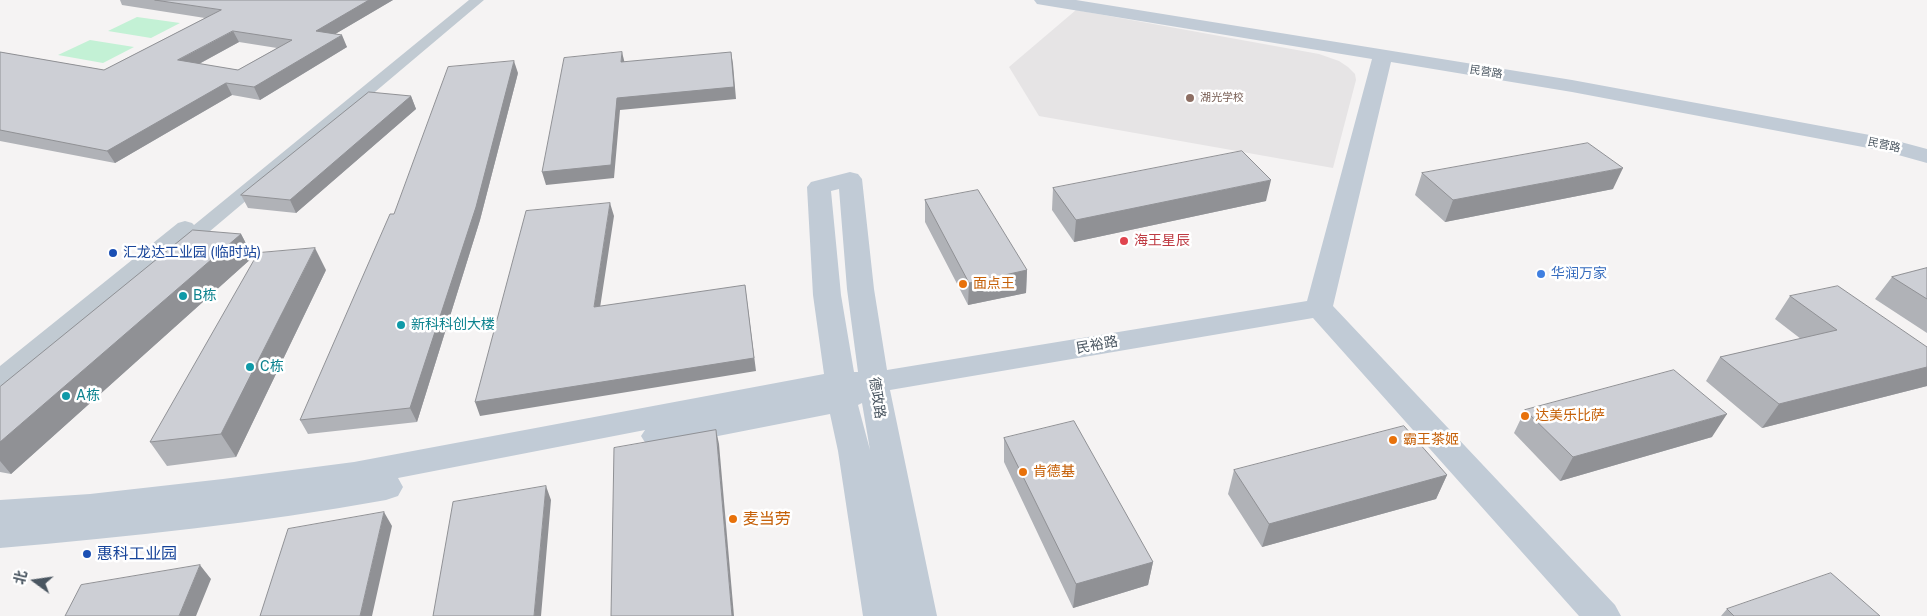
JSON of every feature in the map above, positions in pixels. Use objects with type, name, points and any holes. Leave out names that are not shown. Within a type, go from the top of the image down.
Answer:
[{"type":"street","points":[[0,378],[464,0]]},
{"type":"street","points":[[0,396],[477,0]]},
{"type":"street","name":"民营路","points":[[1043,0],[1651,100],[1886,145],[1927,156]]},
{"type":"street","points":[[1383,55],[1319,308],[1602,616]]},
{"type":"street","name":"德政路","points":[[841,391],[827,295],[819,187],[850,179],[858,280],[887,464],[918,616]]},
{"type":"street","name":"民裕路","points":[[875,382],[1319,308]]},
{"type":"street","points":[[0,534],[197,515],[343,495],[841,391],[875,382]]},
{"type":"street","points":[[0,513],[223,492],[354,474],[841,391]]},
{"type":"street","points":[[841,391],[854,451],[882,616]]},
{"type":"shaded area","name":"湖光学校","points":[[1076,10],[1319,54],[1339,61],[1355,74],[1356,80],[1333,168],[1039,116],[1009,67]]},
{"type":"green space","points":[[137,17],[180,23],[151,38],[108,31]]},
{"type":"green space","points":[[90,40],[134,47],[103,63],[58,55]]},
{"type":"building","points":[[155,0],[369,0],[316,31],[342,35],[254,87],[226,83],[107,151],[0,130],[0,52],[104,70],[221,10]],"holes":[[[233,31],[292,40],[238,70],[178,60]]]},
{"type":"building","points":[[622,52],[621,62],[731,52],[734,87],[617,98],[611,165],[542,172],[564,58]]},
{"type":"building","points":[[514,61],[476,207],[410,408],[300,420],[390,214],[394,214],[448,67]]},
{"type":"building","points":[[369,92],[411,96],[290,200],[241,195]]},
{"type":"building","points":[[1588,143],[1623,168],[1453,200],[1422,173]]},
{"type":"building","points":[[1242,151],[1271,180],[1076,220],[1053,188]]},
{"type":"building","points":[[978,190],[1027,270],[969,283],[925,200]]},
{"type":"building","points":[[610,203],[594,307],[745,285],[754,358],[475,402],[526,211]]},
{"type":"building","points":[[193,230],[241,234],[0,442],[0,387]]},
{"type":"building","points":[[315,248],[221,434],[150,442],[258,253]]},
{"type":"building","points":[[1927,268],[1927,299],[1892,277]]},
{"type":"building","points":[[1838,286],[1927,347],[1927,367],[1779,404],[1720,357],[1837,330],[1790,296]]},
{"type":"building","points":[[1674,370],[1727,414],[1573,457],[1525,410]]},
{"type":"building","points":[[1074,421],[1153,562],[1076,584],[1004,438]]},
{"type":"building","points":[[1404,426],[1447,475],[1269,524],[1234,470]]},
{"type":"building","points":[[716,430],[732,616],[611,616],[614,448]]},
{"type":"building","points":[[546,486],[534,616],[433,616],[453,502]]},
{"type":"building","points":[[384,512],[360,616],[260,616],[288,529]]},
{"type":"building","points":[[200,565],[179,616],[65,616],[81,585]]},
{"type":"building","points":[[1831,573],[1880,616],[1734,616],[1727,609]]},
{"type":"place","name":"湖光学校","points":[[1190,98]]},
{"type":"place","name":"海王星辰","points":[[1124,241]]},
{"type":"place","name":"汇龙达工业园 (临时站)","points":[[113,253]]},
{"type":"place","name":"华润万家","points":[[1541,274]]},
{"type":"place","name":"面点王","points":[[963,284]]},
{"type":"place","name":"B栋","points":[[183,296]]},
{"type":"place","name":"新科科创大楼","points":[[401,325]]},
{"type":"place","name":"C栋","points":[[250,367]]},
{"type":"place","name":"A栋","points":[[66,396]]},
{"type":"place","name":"达美乐比萨","points":[[1525,416]]},
{"type":"place","name":"霸王茶姬","points":[[1393,440]]},
{"type":"place","name":"肯德基","points":[[1023,472]]},
{"type":"place","name":"麦当劳","points":[[733,519]]},
{"type":"place","name":"惠科工业园","points":[[87,554]]}]
